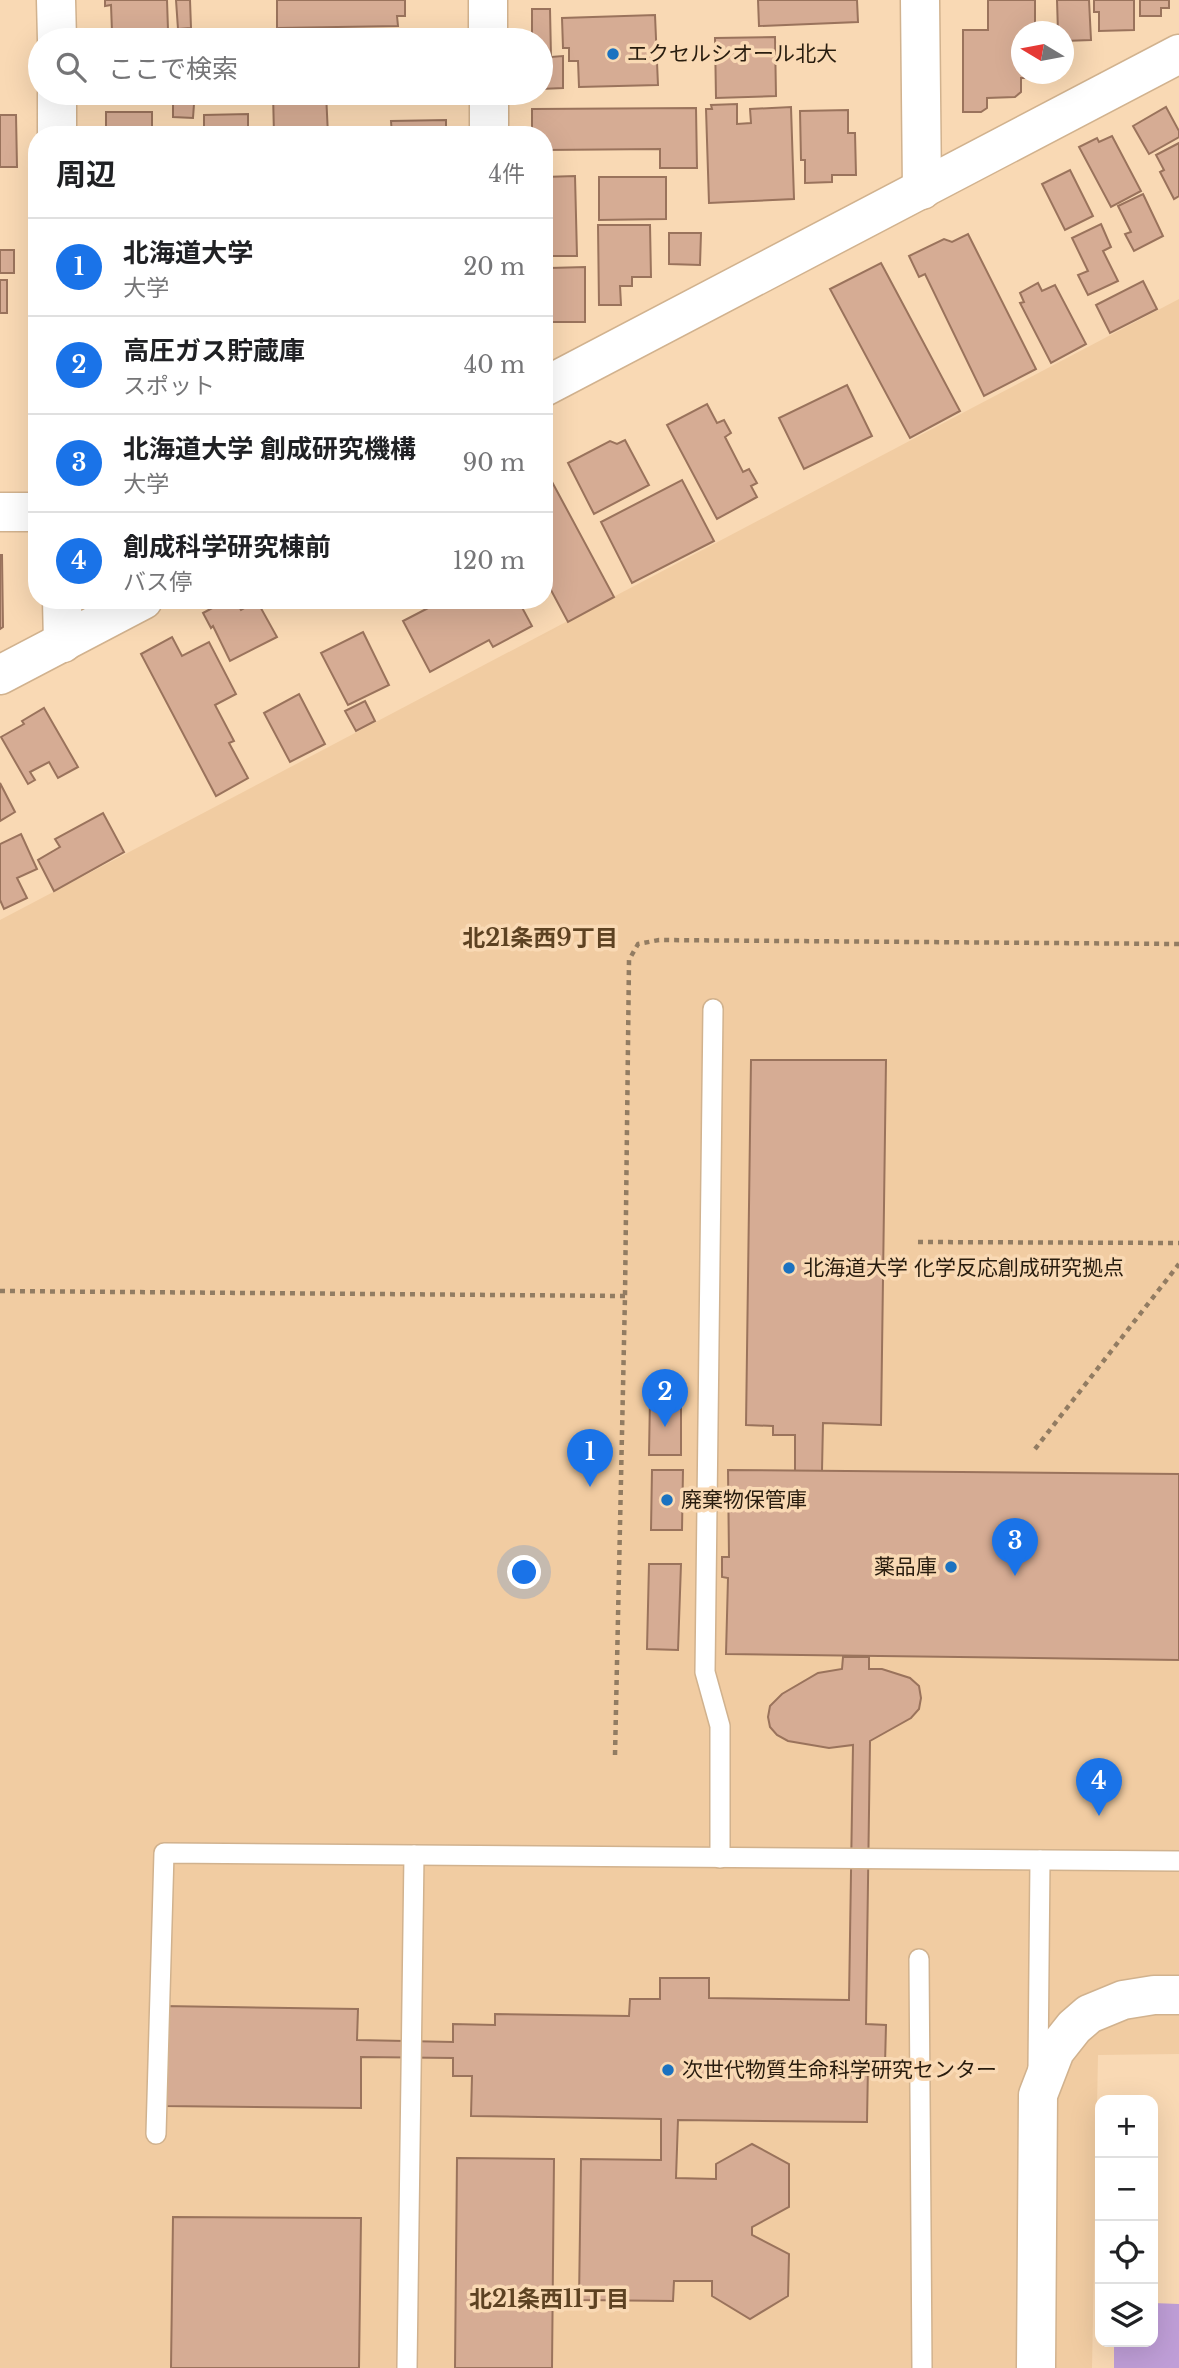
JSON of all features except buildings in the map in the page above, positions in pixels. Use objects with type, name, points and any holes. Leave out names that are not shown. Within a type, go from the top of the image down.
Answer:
[{"type":"street","points":[[56,0],[57,28]]},
{"type":"street","points":[[488,0],[488,28]]},
{"type":"street","points":[[920,0],[922,190]]},
{"type":"street","points":[[553,382],[1179,54]]},
{"type":"street","points":[[57,105],[57,126]]},
{"type":"street","points":[[489,105],[489,126]]},
{"type":"street","points":[[0,512],[28,512]]},
{"type":"street","points":[[62,609],[63,643]]},
{"type":"street","points":[[0,676],[126,609]]},
{"type":"street","points":[[1036,2368],[1038,2095],[1055,2051],[1074,2027],[1089,2014],[1123,2000],[1154,1995],[1179,1995]]},
{"type":"lane","points":[[713,1009],[705,1672],[720,1726],[720,1857]]},
{"type":"lane","points":[[156,2134],[164,1853],[1179,1860]]},
{"type":"lane","points":[[407,2368],[414,1855]]},
{"type":"lane","points":[[1038,2095],[1040,1860]]},
{"type":"lane","points":[[919,1959],[922,2368]]},
{"type":"path","points":[[918,1242],[1179,1243]]},
{"type":"path","points":[[1035,1449],[1179,1264]]},
{"type":"path","points":[[0,1291],[625,1296]]},
{"type":"shaded area","points":[[1179,299],[1179,2054],[1098,2055],[1097,2095],[1095,2095],[1092,2368],[0,2368],[0,920]]},
{"type":"shaded area","points":[[1158,2303],[1179,2304],[1179,2368],[1114,2368],[1114,2347],[1158,2347]]},
{"type":"place","name":"エクセルシオール北大","points":[[613,54]]},
{"type":"place","name":"北海道大学 化学反応創成研究拠点","points":[[789,1268]]},
{"type":"place","name":"高圧ガス貯蔵庫","points":[[665,1427]]},
{"type":"place","name":"北海道大学","points":[[590,1487]]},
{"type":"place","name":"廃棄物保管庫","points":[[667,1500]]},
{"type":"place","name":"薬品庫","points":[[951,1567]]},
{"type":"place","name":"北海道大学 創成研究機構","points":[[1015,1576]]},
{"type":"place","name":"創成科学研究棟前","points":[[1099,1816]]},
{"type":"place","name":"次世代物質生命科学研究センター","points":[[668,2070]]},
{"type":"district","name":"北21条西9丁目","points":[[540,938]]},
{"type":"district","name":"北21条西11丁目","points":[[549,2299]]}]
